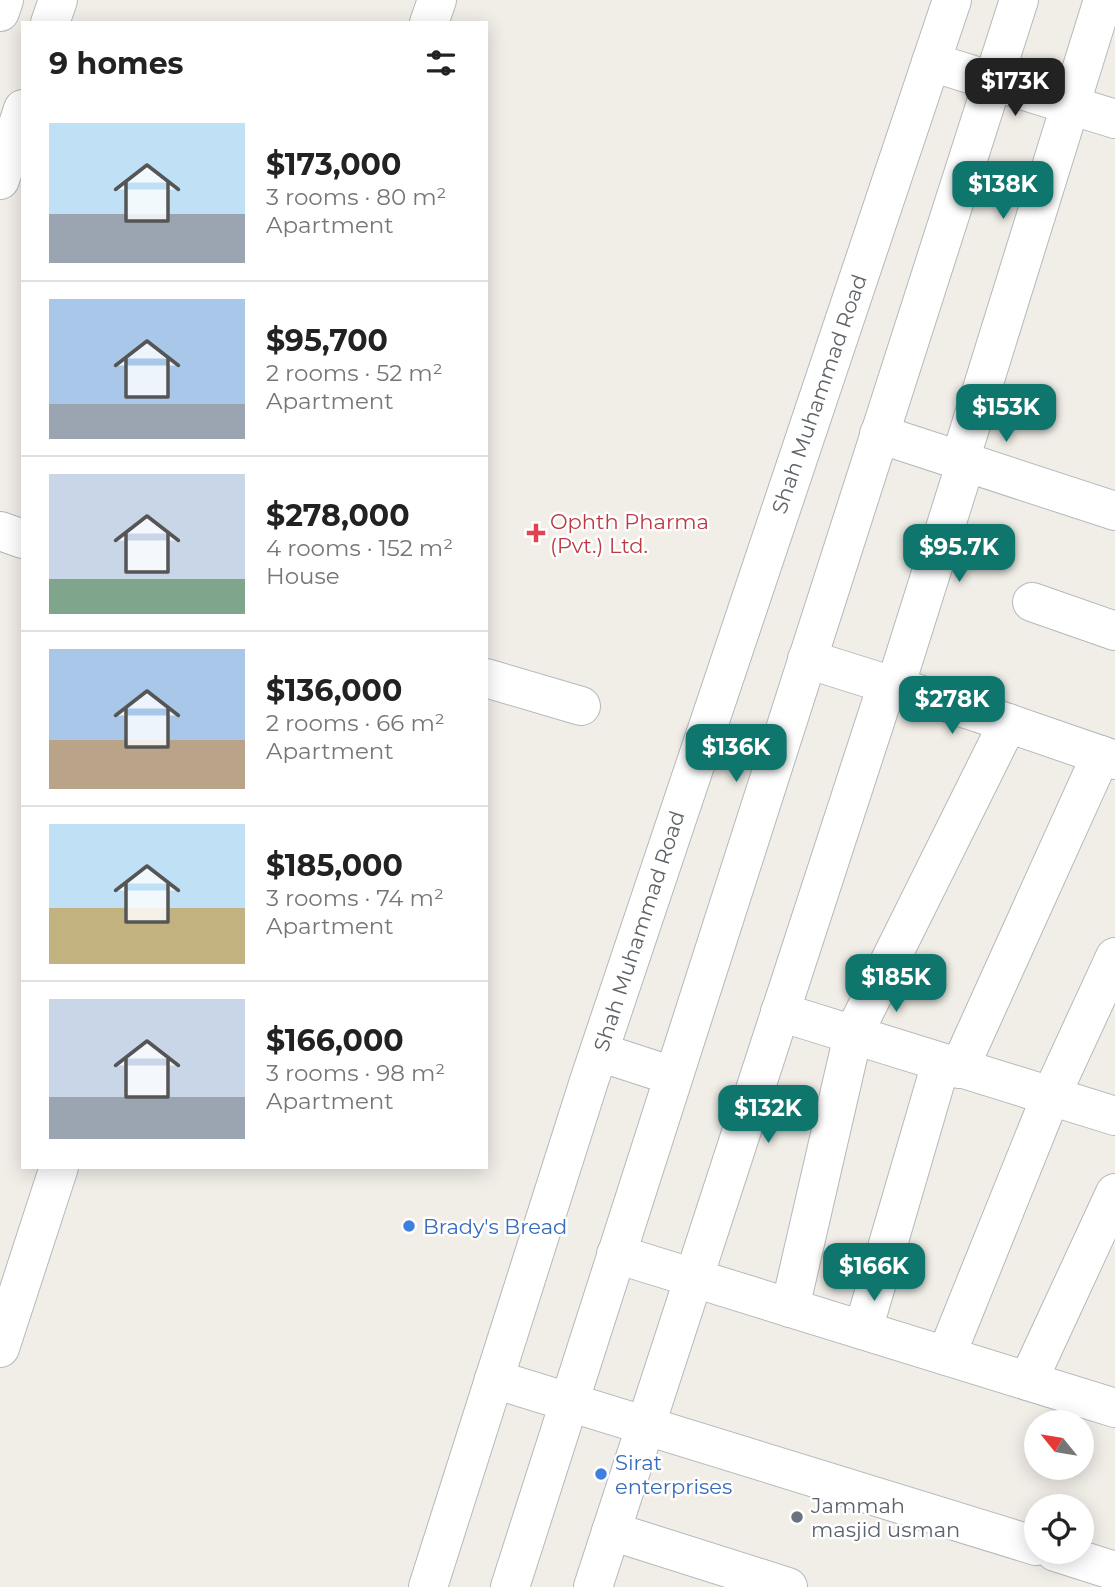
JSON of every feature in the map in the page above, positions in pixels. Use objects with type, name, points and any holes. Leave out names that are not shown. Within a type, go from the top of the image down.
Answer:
[{"type":"street","points":[[0,12],[4,0]]},
{"type":"street","points":[[51,21],[58,0]]},
{"type":"street","points":[[430,21],[437,0]]},
{"type":"street","name":"Shah Muhammad Road","points":[[428,1587],[599,1052],[952,0]]},
{"type":"street","points":[[510,1587],[1019,0]]},
{"type":"street","points":[[593,1587],[780,1012],[891,686],[963,461],[1103,0]]},
{"type":"street","points":[[931,62],[993,79],[1115,119]]},
{"type":"street","points":[[0,180],[21,115]]},
{"type":"street","points":[[879,434],[1115,511]]},
{"type":"street","points":[[0,531],[21,537]]},
{"type":"street","points":[[1032,602],[1115,631]]},
{"type":"street","points":[[807,659],[1108,758],[950,1066],[863,1330]]},
{"type":"street","points":[[488,679],[581,706]]},
{"type":"street","points":[[790,1308],[853,1035],[1008,723]]},
{"type":"street","points":[[946,1356],[1050,1098],[1115,957]]},
{"type":"street","points":[[780,1012],[1115,1116]]},
{"type":"street","points":[[599,1052],[673,1076]]},
{"type":"street","points":[[0,1348],[58,1169]]},
{"type":"street","points":[[1028,1381],[1115,1193]]},
{"type":"street","points":[[616,1254],[1115,1408]]},
{"type":"street","points":[[494,1379],[1024,1542]]},
{"type":"street","points":[[611,1531],[788,1587]]},
{"type":"street","points":[[1093,1564],[1115,1571]]},
{"type":"place","name":"Ophth Pharma (Pvt.) Ltd.","points":[[536,533]]},
{"type":"place","name":"Brady's Bread","points":[[409,1226]]},
{"type":"place","name":"Sirat enterprises","points":[[601,1474]]},
{"type":"place","name":"Jammah masjid usman","points":[[797,1517]]}]
